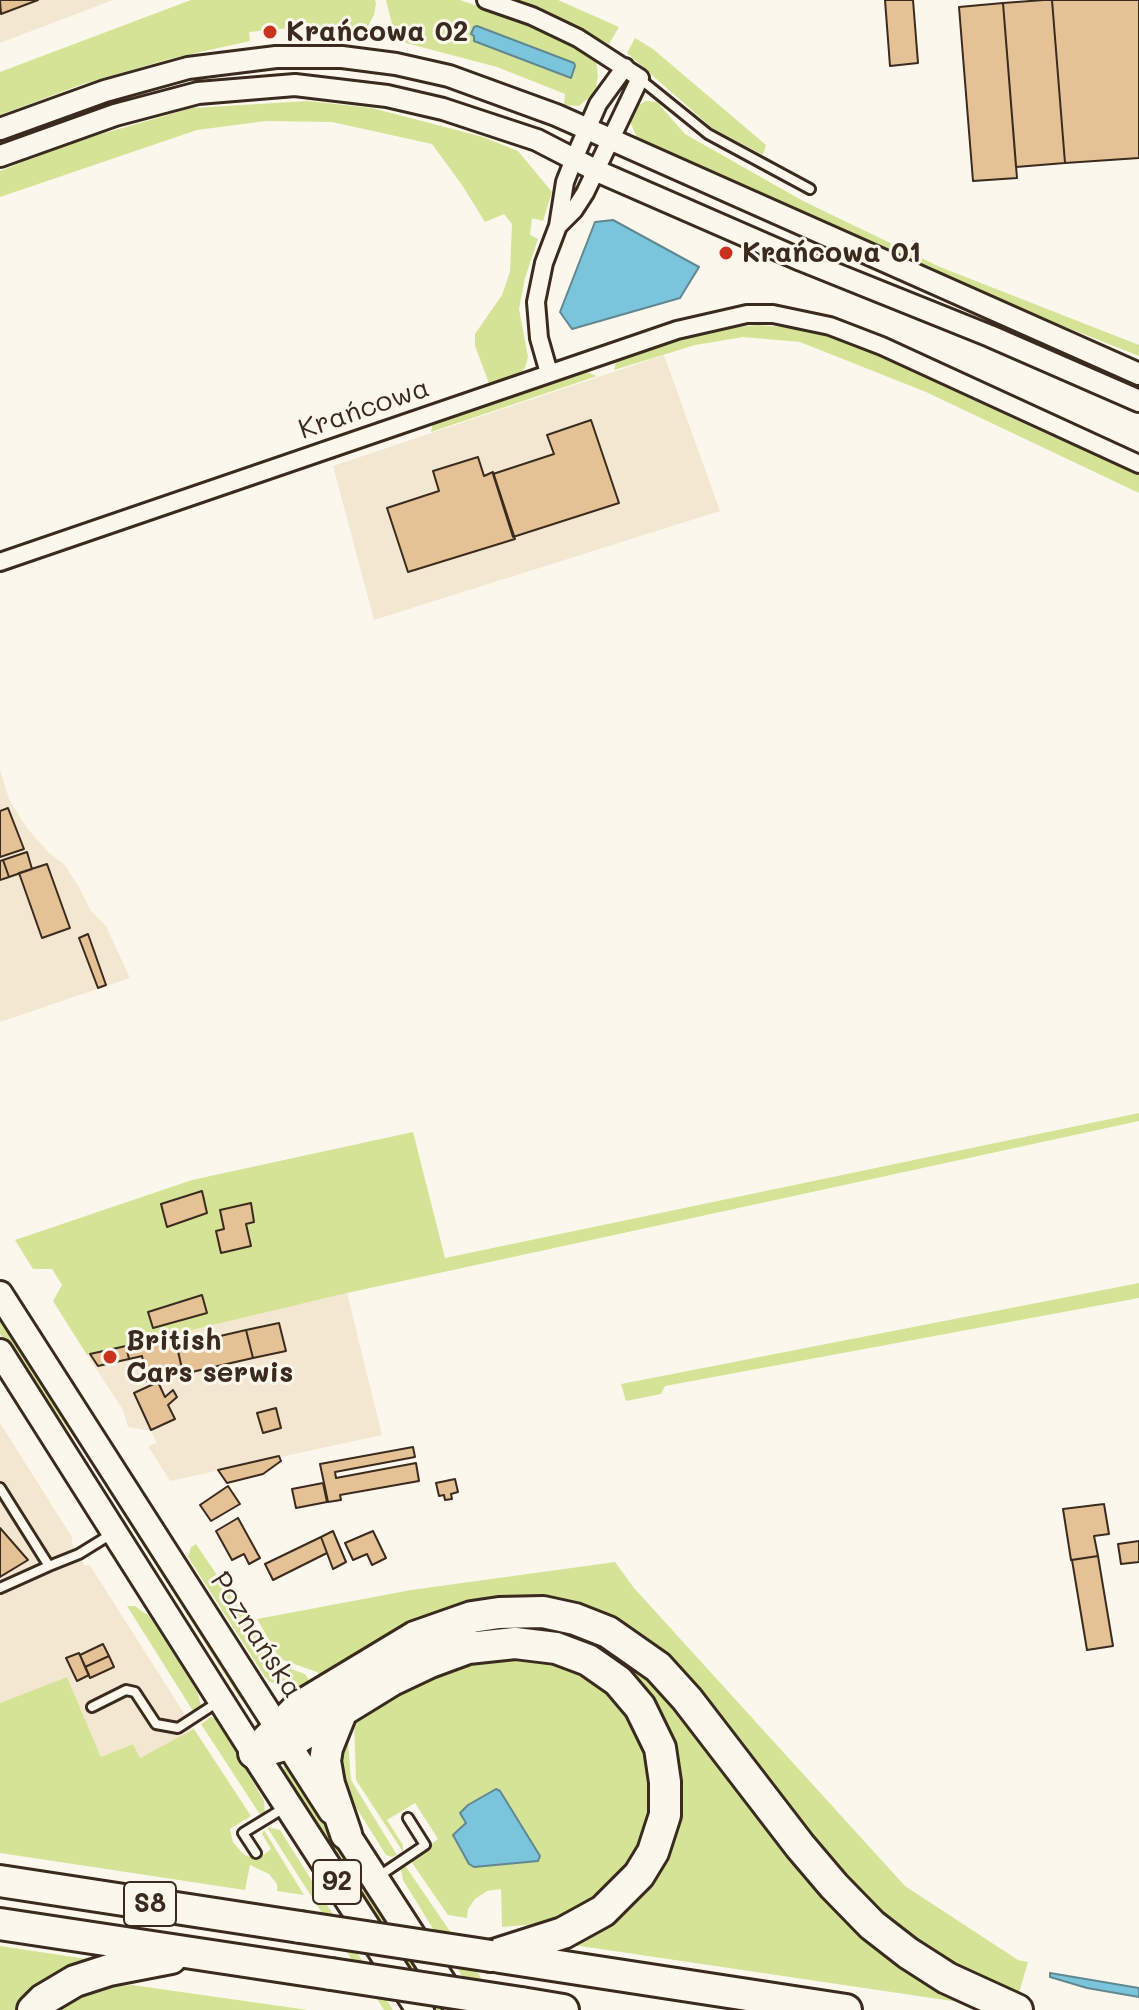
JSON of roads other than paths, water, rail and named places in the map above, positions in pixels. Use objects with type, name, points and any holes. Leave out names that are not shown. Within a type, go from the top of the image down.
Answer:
[{"type":"highway","points":[[283,1736],[299,1707],[386,1653],[445,1625],[499,1613],[543,1612],[575,1619],[608,1632],[658,1667],[687,1699],[808,1856],[872,1925],[947,1978],[1017,2010]]},
{"type":"highway","points":[[254,1753],[283,1736],[341,1713],[392,1680],[448,1654],[491,1644],[515,1643],[556,1648],[588,1660],[618,1681],[640,1707],[660,1748],[665,1782],[665,1815],[653,1852],[631,1884],[603,1911],[563,1933],[491,1956]]},
{"type":"highway","points":[[341,1713],[325,1761],[329,1784],[346,1834]]},
{"type":"highway","name":"S8","points":[[0,1881],[846,2010]]},
{"type":"highway","name":"S8","points":[[0,1924],[563,2010]]},
{"type":"highway","points":[[33,2010],[43,2000],[75,1981],[109,1970],[192,1954]]},
{"type":"main road","name":"Poznańska","points":[[0,1294],[460,2010]]},
{"type":"main road","points":[[0,1352],[254,1753]]},
{"type":"main road","name":"92","points":[[254,1753],[420,2010]]},
{"type":"street","points":[[486,0],[532,16],[578,38],[640,78],[597,171],[574,210],[558,226]]},
{"type":"street","points":[[0,129],[105,91],[188,68],[276,57],[342,57],[396,64],[449,76],[611,139],[1139,374]]},
{"type":"street","points":[[549,373],[539,338],[536,302],[544,263],[558,226],[563,191],[574,159],[598,104],[625,67]]},
{"type":"street","points":[[0,156],[115,115],[198,93],[295,85],[387,96],[443,109],[537,140],[597,171],[1139,401]]},
{"type":"street","name":"Krańcowa","points":[[0,562],[677,330],[747,314],[773,314],[830,326],[882,346],[1139,464]]},
{"type":"lane","points":[[640,78],[708,134],[810,189]]},
{"type":"lane","points":[[0,1488],[49,1566]]},
{"type":"lane","points":[[0,1588],[79,1554],[113,1533]]},
{"type":"lane","points":[[92,1707],[126,1690],[135,1692],[156,1724],[178,1728],[220,1701]]},
{"type":"lane","points":[[256,1853],[243,1833],[288,1805]]},
{"type":"lane","points":[[375,1878],[425,1845],[408,1818]]},
{"type":"water","points":[[477,26],[574,63],[571,78],[474,41],[471,34]]},
{"type":"water","points":[[613,220],[699,267],[680,298],[572,329],[560,312],[595,222]]},
{"type":"water","points":[[496,1789],[540,1856],[538,1861],[474,1867],[469,1864],[453,1835],[466,1823],[460,1813]]},
{"type":"water","points":[[1050,1973],[1139,1988],[1139,1997],[1087,1988],[1050,1977]]},
{"type":"place","name":"Krańcowa 02","points":[[270,32]]},
{"type":"place","name":"Krańcowa 01","points":[[726,253]]},
{"type":"place","name":"British Cars serwis","points":[[110,1357]]}]
